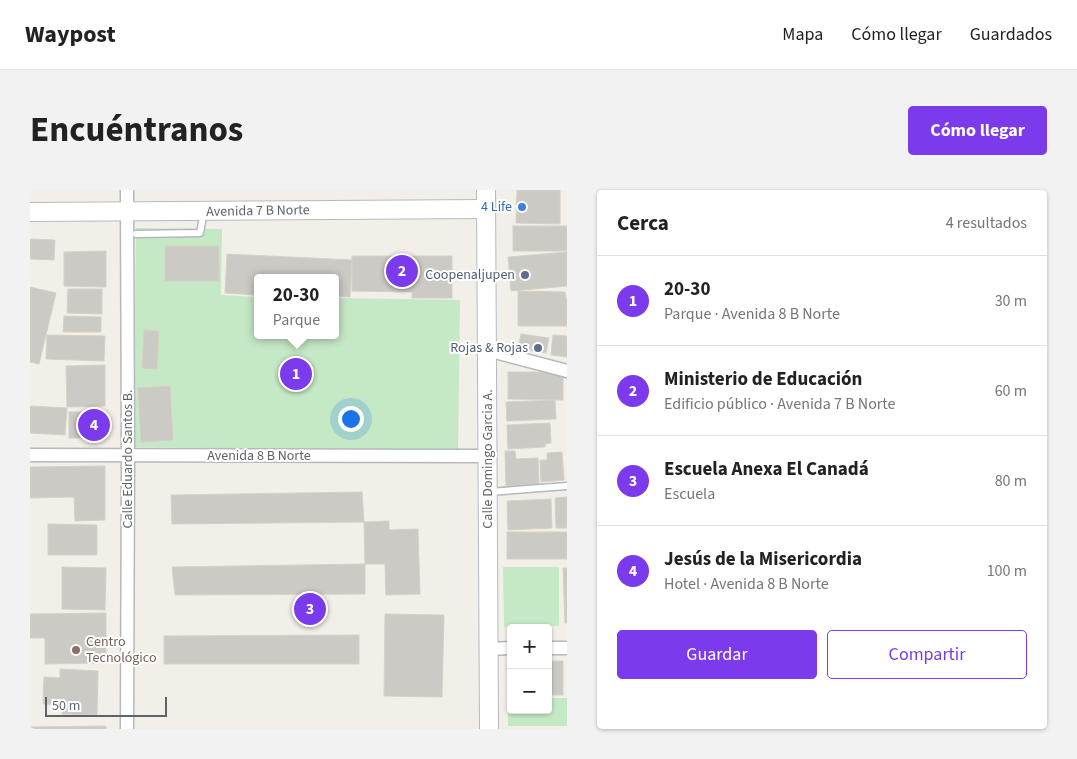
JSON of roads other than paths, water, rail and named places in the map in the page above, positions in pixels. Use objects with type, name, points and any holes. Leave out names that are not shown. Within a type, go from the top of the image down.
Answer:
[{"type":"main road","name":"Calle Domingo Garcia A.","points":[[486,190],[489,729]]},
{"type":"main road","name":"Avenida 7 B Norte","points":[[30,212],[486,208]]},
{"type":"street","name":"Calle Eduardo Santos B.","points":[[127,190],[127,729]]},
{"type":"street","points":[[487,350],[567,371]]},
{"type":"street","name":"Avenida 8 B Norte","points":[[30,455],[488,456]]},
{"type":"street","points":[[489,649],[507,648]]},
{"type":"street","points":[[552,648],[567,648]]},
{"type":"lane","points":[[136,234],[200,233],[204,211]]},
{"type":"lane","points":[[488,492],[567,486]]},
{"type":"place","name":"4 Life","points":[[522,207]]},
{"type":"place","name":"Ministerio de Educación","points":[[402,271]]},
{"type":"place","name":"Coopenaljupen","points":[[525,275]]},
{"type":"place","name":"Rojas & Rojas","points":[[538,348]]},
{"type":"place","name":"20-30","points":[[296,374]]},
{"type":"place","name":"Jesús de la Misericordia","points":[[94,425]]},
{"type":"place","name":"Escuela Anexa El Canadá","points":[[310,609]]},
{"type":"place","name":"Centro Tecnológico","points":[[76,650]]}]
